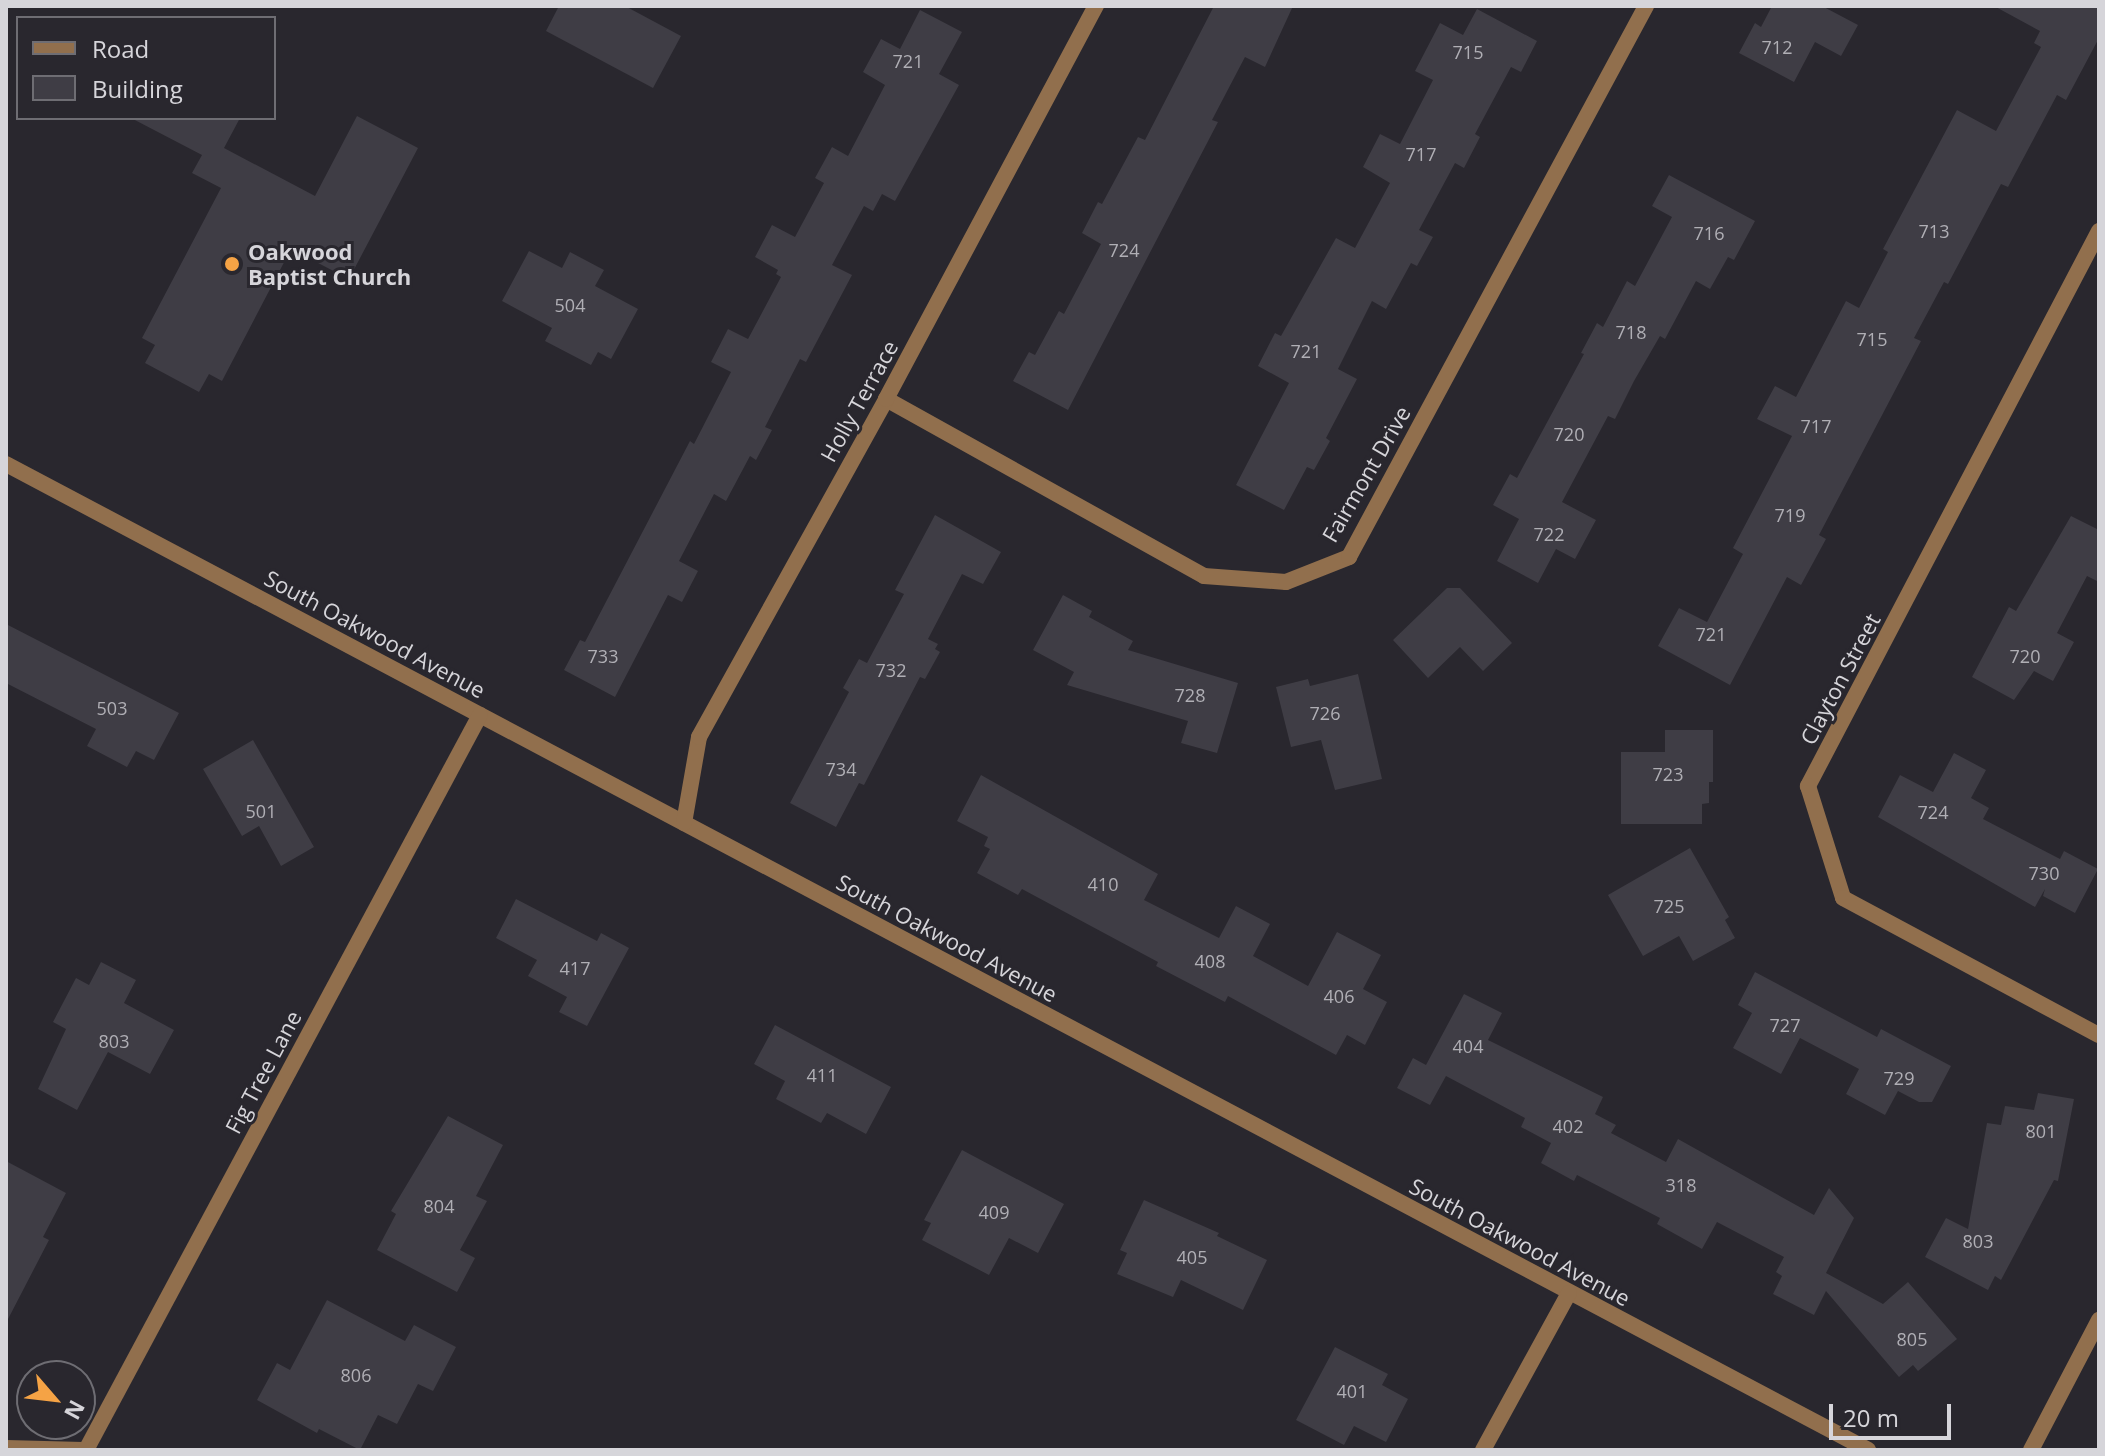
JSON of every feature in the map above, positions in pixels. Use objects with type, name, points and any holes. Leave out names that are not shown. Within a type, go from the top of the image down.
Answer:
[{"type":"street","name":"Holly Terrace","points":[[684,823],[699,737],[886,399],[1096,6]]},
{"type":"street","name":"Fairmont Drive","points":[[886,399],[1204,576],[1286,582],[1349,557],[1646,6]]},
{"type":"street","name":"Clayton Street","points":[[2099,231],[1808,786],[1843,898],[2099,1035]]},
{"type":"street","name":"South Oakwood Avenue","points":[[6,464],[1868,1450]]},
{"type":"street","name":"Fig Tree Lane","points":[[6,1448],[84,1450],[480,715]]},
{"type":"street","points":[[1483,1450],[1569,1293]]},
{"type":"street","points":[[2031,1450],[2099,1320]]},
{"type":"building","points":[[559,6],[625,6],[681,36],[653,88],[546,31]]},
{"type":"building","points":[[1214,6],[1293,6],[1265,67],[1245,57],[1212,120],[1218,122],[1068,410],[1013,381],[1029,352],[1035,355],[1059,311],[1064,314],[1101,244],[1082,233],[1098,202],[1102,204],[1138,137],[1145,140]]},
{"type":"building","points":[[1772,6],[1822,6],[1858,25],[1841,56],[1815,42],[1794,82],[1739,53],[1755,23],[1761,27]]},
{"type":"building","points":[[1994,6],[2099,6],[2099,38],[2066,100],[2057,95],[2008,187],[2001,184],[1948,284],[1944,282],[1914,338],[1921,341],[1819,535],[1826,539],[1801,585],[1787,577],[1730,685],[1658,646],[1679,608],[1707,622],[1743,554],[1733,548],[1792,436],[1757,419],[1775,386],[1796,397],[1846,301],[1859,308],[1888,252],[1883,249],[1957,110],[1996,131],[2041,47],[2034,43],[2040,31]]},
{"type":"building","points":[[1477,9],[1537,41],[1521,72],[1511,67],[1475,134],[1480,137],[1464,168],[1455,163],[1419,230],[1433,237],[1417,266],[1411,263],[1386,309],[1372,301],[1338,369],[1357,379],[1326,438],[1330,441],[1314,470],[1307,467],[1284,510],[1236,485],[1289,383],[1258,366],[1275,333],[1281,336],[1336,238],[1355,248],[1390,183],[1363,167],[1380,134],[1400,144],[1433,80],[1415,71],[1440,23],[1463,35]]},
{"type":"building","points":[[920,10],[962,32],[939,74],[959,85],[895,201],[882,194],[873,211],[864,206],[832,265],[852,275],[806,362],[800,359],[765,427],[772,430],[756,460],[750,456],[726,501],[714,494],[679,561],[698,571],[682,602],[668,595],[615,697],[564,670],[580,640],[585,642],[690,441],[694,444],[731,372],[711,362],[728,329],[748,339],[781,277],[776,274],[778,270],[755,257],[772,225],[795,237],[824,183],[815,178],[832,147],[848,156],[885,85],[863,72],[881,39],[900,49]]},
{"type":"building","name":"Oakwood Baptist Church","points":[[357,116],[418,148],[349,279],[291,249],[222,381],[209,374],[199,392],[145,363],[155,345],[142,338],[221,188],[192,173],[202,155],[135,120],[239,120],[224,148],[315,196]]},
{"type":"building","points":[[1669,175],[1755,221],[1734,260],[1728,257],[1710,289],[1696,281],[1665,339],[1660,336],[1615,419],[1608,416],[1562,502],[1596,520],[1575,559],[1556,549],[1538,583],[1497,561],[1519,519],[1493,505],[1510,474],[1517,478],[1584,354],[1581,353],[1597,323],[1603,327],[1627,281],[1635,286],[1672,217],[1652,206]]},
{"type":"building","points":[[529,251],[562,268],[570,252],[604,270],[595,286],[638,309],[611,359],[598,352],[591,365],[545,341],[552,328],[502,301]]},
{"type":"building","points":[[935,515],[1001,552],[983,584],[962,574],[928,639],[938,644],[935,649],[940,652],[925,679],[920,677],[864,785],[859,783],[836,827],[790,803],[849,692],[843,688],[859,659],[867,663],[904,594],[895,590]]},
{"type":"building","points":[[2071,516],[2099,530],[2099,582],[2087,576],[2057,633],[2074,642],[2053,681],[2034,671],[2014,700],[1972,677],[2009,607],[2016,611]]},
{"type":"building","points":[[1447,588],[1460,588],[1512,643],[1483,671],[1460,647],[1428,678],[1393,640]]},
{"type":"building","points":[[1063,595],[1092,611],[1089,617],[1133,641],[1128,650],[1238,683],[1217,753],[1181,743],[1188,721],[1067,685],[1074,672],[1033,650]]},
{"type":"building","points":[[6,624],[179,713],[154,760],[136,751],[127,767],[87,746],[96,729],[6,683]]},
{"type":"building","points":[[1358,674],[1382,779],[1335,790],[1321,740],[1291,747],[1276,687],[1308,679],[1310,686]]},
{"type":"building","points":[[1665,730],[1713,730],[1713,782],[1709,782],[1709,803],[1702,804],[1702,824],[1621,824],[1621,752],[1665,752]]},
{"type":"building","points":[[253,740],[314,847],[281,866],[259,826],[242,836],[203,769]]},
{"type":"building","points":[[1954,753],[1986,770],[1971,798],[1989,808],[1983,819],[2060,859],[2064,851],[2098,869],[2075,913],[2043,896],[2045,889],[2035,907],[1878,817],[1900,775],[1933,792]]},
{"type":"building","points":[[981,775],[1158,874],[1144,900],[1219,938],[1236,906],[1270,924],[1253,956],[1308,986],[1337,932],[1381,955],[1363,989],[1387,1002],[1365,1045],[1347,1035],[1336,1055],[1228,996],[1225,1002],[1156,966],[1158,962],[1022,889],[1018,895],[977,873],[990,849],[984,846],[988,837],[957,821]]},
{"type":"building","points":[[1690,848],[1729,917],[1725,920],[1735,938],[1693,961],[1679,936],[1643,956],[1608,895]]},
{"type":"building","points":[[516,899],[597,941],[601,933],[629,948],[587,1026],[559,1012],[567,997],[528,976],[537,960],[496,938]]},
{"type":"building","points":[[101,962],[136,980],[124,1003],[174,1030],[150,1074],[108,1052],[77,1110],[38,1089],[66,1029],[53,1022],[76,978],[89,985]]},
{"type":"building","points":[[1755,972],[1877,1037],[1881,1029],[1951,1066],[1932,1102],[1919,1102],[1898,1091],[1885,1115],[1846,1094],[1859,1069],[1800,1038],[1781,1074],[1733,1048],[1752,1013],[1738,1005]]},
{"type":"building","points":[[1464,994],[1502,1013],[1488,1040],[1603,1097],[1595,1114],[1616,1125],[1611,1133],[1666,1162],[1678,1139],[1814,1215],[1829,1188],[1854,1218],[1826,1273],[1883,1304],[1908,1282],[1957,1339],[1918,1371],[1913,1365],[1899,1377],[1826,1291],[1814,1315],[1773,1294],[1782,1276],[1776,1272],[1784,1257],[1717,1222],[1702,1249],[1657,1224],[1660,1218],[1577,1175],[1574,1181],[1541,1163],[1551,1143],[1521,1127],[1525,1118],[1446,1076],[1430,1105],[1397,1088],[1413,1058],[1426,1065]]},
{"type":"building","points":[[775,1025],[891,1087],[866,1134],[827,1113],[821,1123],[776,1099],[785,1081],[754,1064]]},
{"type":"building","points":[[2038,1093],[2074,1099],[2058,1181],[2054,1180],[2001,1280],[1995,1276],[1988,1290],[1925,1257],[1946,1218],[1968,1229],[1987,1123],[2001,1125],[2005,1106],[2034,1110]]},
{"type":"building","points":[[448,1116],[503,1145],[476,1196],[487,1201],[460,1250],[475,1258],[457,1292],[377,1250],[396,1214],[391,1211]]},
{"type":"building","points":[[962,1150],[1064,1204],[1038,1253],[1009,1238],[989,1275],[922,1240],[931,1223],[924,1220]]},
{"type":"building","points":[[6,1161],[66,1193],[43,1237],[49,1240],[6,1323]]},
{"type":"building","points":[[1144,1200],[1219,1233],[1217,1236],[1267,1260],[1243,1310],[1181,1280],[1173,1297],[1117,1274],[1127,1253],[1120,1250]]},
{"type":"building","points":[[327,1300],[405,1341],[414,1325],[456,1347],[433,1391],[418,1384],[397,1424],[378,1415],[360,1450],[319,1429],[317,1433],[257,1400],[277,1363],[290,1370]]},
{"type":"building","points":[[1335,1347],[1388,1374],[1382,1385],[1408,1399],[1386,1442],[1354,1426],[1344,1445],[1296,1420]]},
{"type":"place","name":"Oakwood Baptist Church","points":[[232,264]]}]
